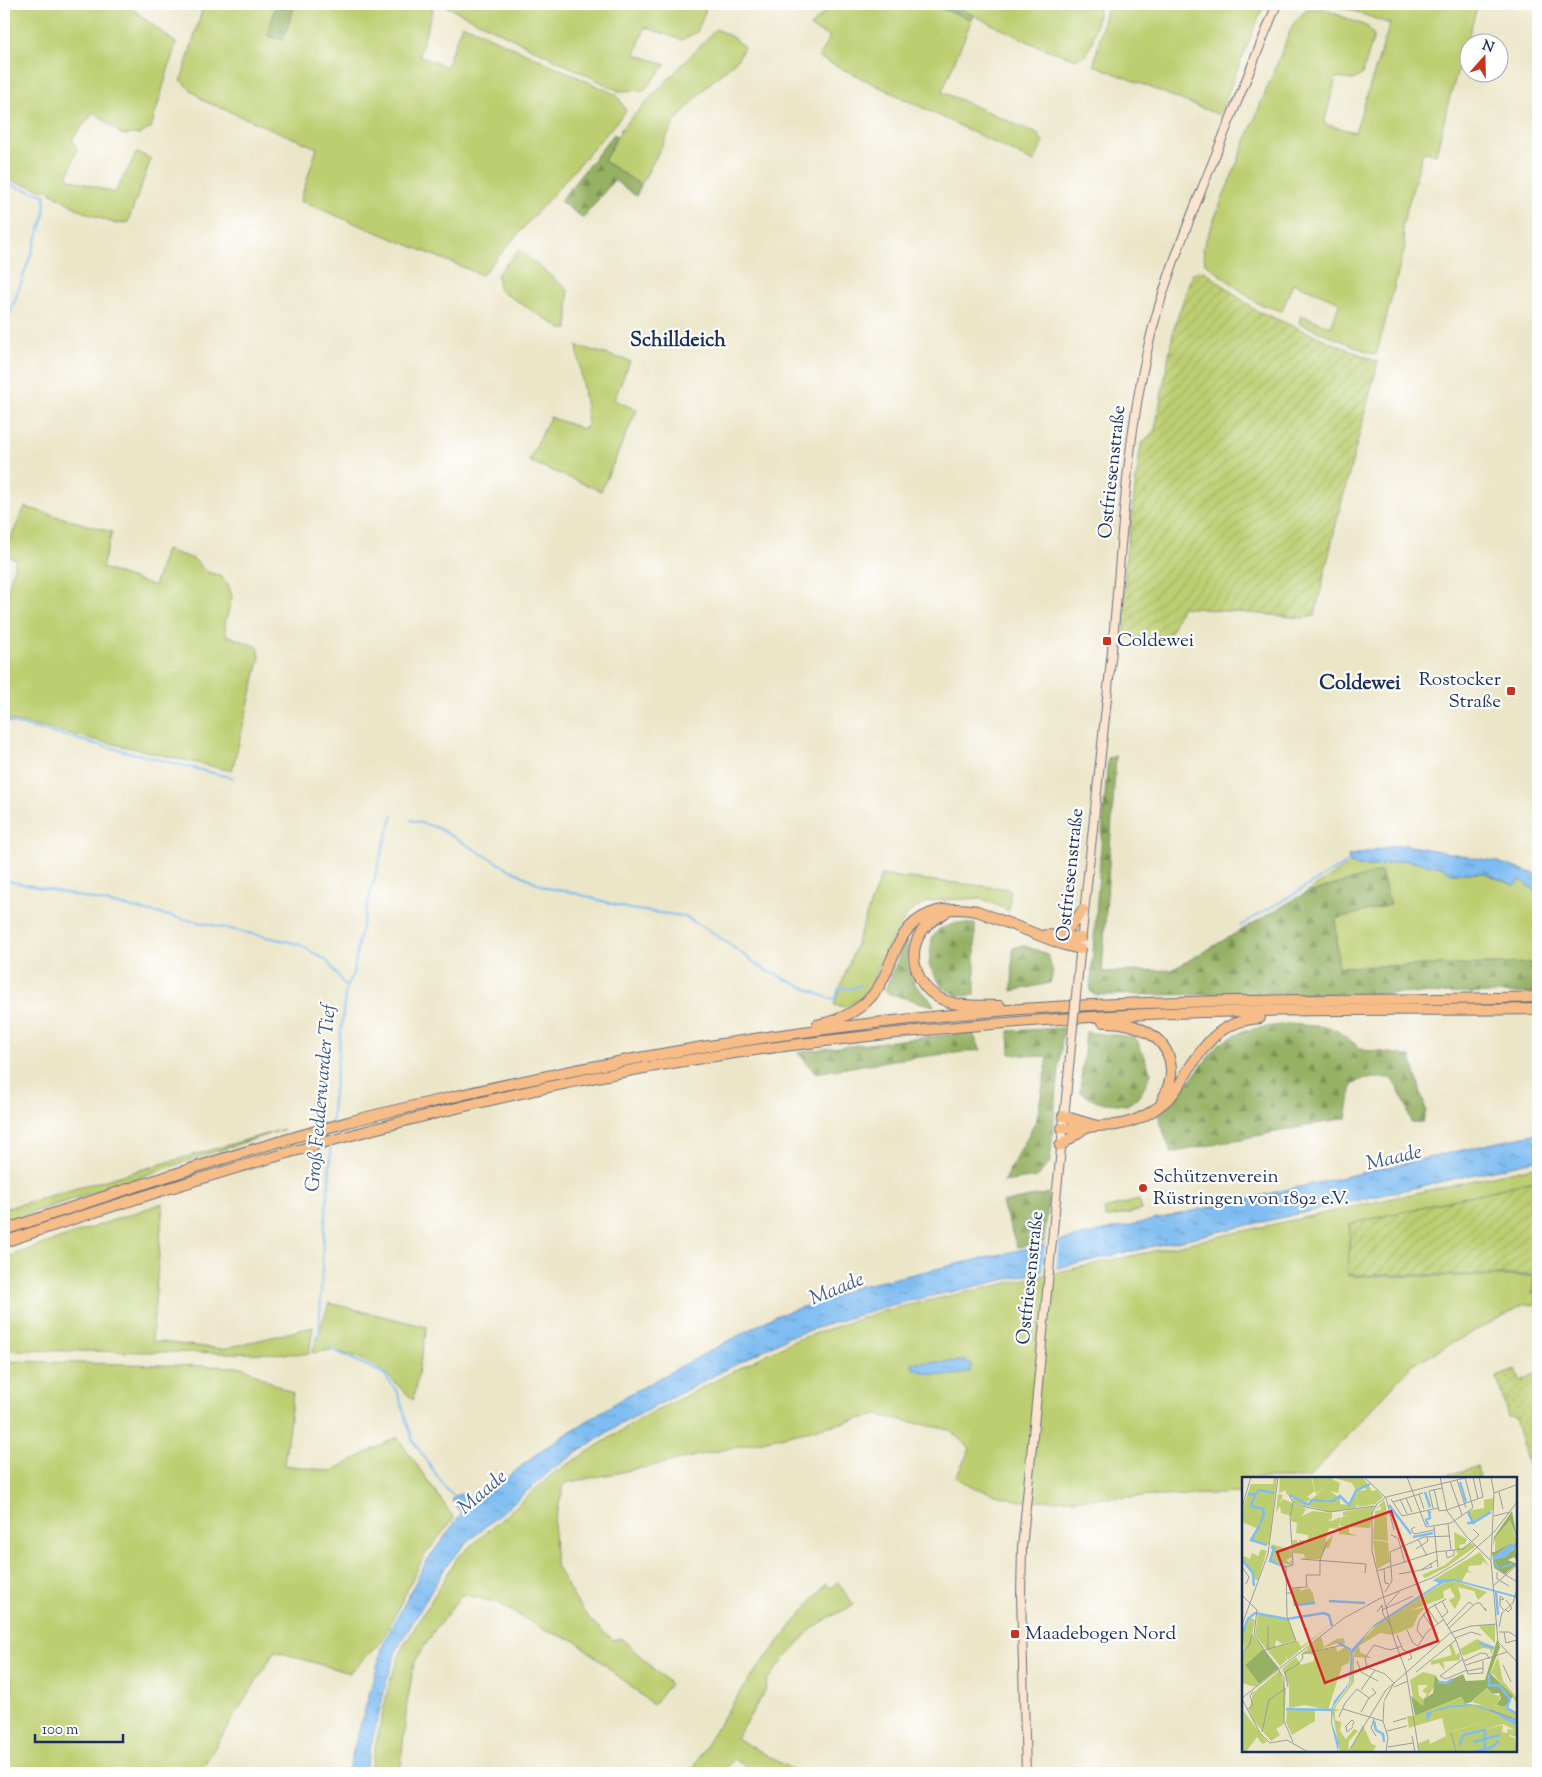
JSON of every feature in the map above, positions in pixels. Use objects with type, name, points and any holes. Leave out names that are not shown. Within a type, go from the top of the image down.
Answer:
[{"type":"highway","points":[[785,1034],[799,1028],[834,1021],[860,1007],[878,988],[898,944],[911,926],[929,913],[941,909],[977,911],[1064,946],[1080,949]]},
{"type":"highway","points":[[950,910],[925,927],[918,938],[914,949],[914,960],[921,980],[935,996],[948,1002],[968,1005],[1009,1006],[1021,1009]]},
{"type":"highway","points":[[1057,935],[1072,925],[1083,910]]},
{"type":"highway","points":[[1040,935],[1081,938]]},
{"type":"highway","points":[[4,1230],[203,1165],[350,1122],[513,1082],[642,1057],[785,1034],[1021,1009],[1185,1002],[1538,997]]},
{"type":"highway","points":[[4,1242],[210,1175],[350,1135],[517,1093],[634,1069],[824,1041],[1043,1020],[1149,1014],[1538,1009]]},
{"type":"highway","points":[[1062,1128],[1082,1130],[1098,1126],[1115,1126],[1138,1119],[1173,1094],[1201,1050],[1224,1028],[1248,1019],[1277,1017],[1287,1012]]},
{"type":"highway","points":[[1043,1020],[1057,1024],[1108,1022],[1128,1024],[1153,1035],[1165,1048],[1171,1067],[1162,1103]]},
{"type":"highway","points":[[1064,1116],[1098,1126]]},
{"type":"highway","points":[[1060,1146],[1082,1130]]},
{"type":"main road","name":"Ostfriesenstraße","points":[[1026,1773],[1021,1595],[1022,1548],[1083,910],[1111,660],[1131,444],[1137,399],[1164,290],[1181,242],[1277,4]]},
{"type":"green space","points":[[4,4],[126,4],[176,43],[151,128],[140,134],[122,135],[94,112],[72,139],[77,149],[67,178],[115,193],[137,152],[151,159],[128,222],[116,224],[81,211],[49,191],[4,179]]},
{"type":"green space","points":[[204,4],[276,4],[268,36],[283,40],[295,4],[420,4],[433,9],[419,55],[446,67],[462,24],[617,95],[626,111],[482,275],[300,201],[317,148],[204,101],[181,81]]},
{"type":"green space","points":[[276,4],[295,4],[283,40],[268,36]]},
{"type":"green space","points":[[442,4],[706,4],[697,32],[682,40],[645,27],[635,54],[666,65],[644,90],[619,91]]},
{"type":"green space","points":[[832,4],[928,4],[972,19],[942,92],[1038,134],[1043,143],[1034,162],[818,57],[830,37],[810,27]]},
{"type":"green space","points":[[928,4],[950,4],[973,15],[972,19]]},
{"type":"green space","points":[[950,4],[1100,4],[1093,39],[1087,54],[1076,59],[1037,46]]},
{"type":"green space","points":[[1107,4],[1171,4],[1184,8],[1186,4],[1264,4],[1219,115],[1094,65]]},
{"type":"green space","points":[[1334,4],[1478,4],[1470,32],[1460,32],[1460,64],[1436,154],[1423,152],[1402,226],[1405,247],[1376,355],[1299,323],[1301,315],[1331,327],[1340,302],[1293,283],[1282,311],[1257,303],[1205,263],[1203,247],[1293,24],[1307,9],[1324,9],[1368,27],[1374,36],[1362,75],[1353,80],[1336,78],[1324,124],[1355,132],[1390,24]]},
{"type":"green space","points":[[716,29],[732,37],[744,47],[738,59],[707,86],[675,121],[641,185],[604,161],[622,128]]},
{"type":"green space","points":[[614,134],[617,136],[604,161],[641,185],[636,196],[614,180],[583,218],[560,201]]},
{"type":"green space","points":[[519,250],[568,290],[568,329],[562,329],[499,290],[497,274]]},
{"type":"green space","points":[[1203,270],[1255,310],[1378,362],[1336,524],[1315,615],[1304,618],[1181,607],[1168,640],[1124,638],[1125,564],[1141,444],[1155,430],[1174,328],[1192,274]]},
{"type":"green space","points":[[577,346],[630,361],[614,400],[637,410],[601,491],[529,461],[550,417],[583,429],[588,423]]},
{"type":"green space","points":[[25,507],[112,532],[102,568],[154,586],[166,550],[194,559],[205,571],[220,576],[228,584],[232,597],[225,623],[226,635],[258,647],[260,657],[232,771],[4,719],[4,604],[16,559],[4,555],[4,552]]},
{"type":"green space","points":[[1116,756],[1102,972],[1172,970],[1304,894],[1381,871],[1390,905],[1336,919],[1338,967],[1538,963],[1538,993],[1094,995],[1090,991],[1108,758]]},
{"type":"green space","points":[[1404,860],[1443,867],[1451,873],[1485,873],[1513,885],[1521,880],[1538,892],[1538,963],[1338,967],[1336,919],[1380,872],[1304,894],[1351,863],[1371,866]]},
{"type":"green space","points":[[881,875],[1010,889],[1009,911],[981,898],[928,901],[908,913],[884,953],[869,989],[858,1000],[846,1007],[834,1005]]},
{"type":"green space","points":[[957,923],[975,924],[975,995],[958,996],[942,987],[929,965],[932,938],[939,929]]},
{"type":"green space","points":[[905,941],[908,942],[907,960],[909,972],[918,988],[929,998],[934,1006],[889,994],[885,990]]},
{"type":"green space","points":[[1022,945],[1047,954],[1053,972],[1050,983],[1012,991],[1013,948]]},
{"type":"green space","points":[[1287,1024],[1328,1027],[1336,1030],[1363,1050],[1411,1057],[1426,1111],[1423,1122],[1411,1123],[1407,1107],[1392,1078],[1365,1078],[1352,1085],[1346,1118],[1171,1153],[1158,1115],[1172,1103],[1219,1044],[1245,1030]]},
{"type":"green space","points":[[1063,1028],[1050,1162],[1037,1177],[1003,1182],[1037,1119],[1048,1057],[1010,1054],[1009,1031]]},
{"type":"green space","points":[[972,1032],[981,1050],[893,1060],[816,1073],[797,1052]]},
{"type":"green space","points":[[1086,1032],[1134,1037],[1137,1040],[1151,1073],[1140,1096],[1127,1105],[1097,1102],[1080,1092]]},
{"type":"green space","points":[[284,1129],[4,1222],[4,1209]]},
{"type":"green space","points":[[1538,1166],[1538,1180],[1350,1224],[1348,1276],[1535,1276],[1531,1294],[1538,1294],[1538,1305],[1525,1304],[1413,1364],[1310,1477],[1242,1477],[1242,1493],[1020,1501],[971,1487],[956,1477],[970,1449],[950,1430],[877,1415],[647,1467],[565,1483],[554,1521],[555,1564],[576,1601],[590,1620],[613,1640],[621,1638],[670,1684],[653,1705],[576,1641],[546,1631],[498,1603],[462,1594],[432,1634],[414,1663],[407,1704],[400,1773],[369,1773],[390,1681],[403,1647],[457,1558],[554,1473],[640,1419],[791,1342],[882,1311]]},
{"type":"green space","points":[[1538,1180],[1538,1293],[1532,1293],[1536,1275],[1348,1275],[1350,1224]]},
{"type":"green space","points":[[1049,1193],[1044,1242],[1017,1247],[1002,1203]]},
{"type":"green space","points":[[1139,1200],[1142,1210],[1106,1218],[1104,1209]]},
{"type":"green space","points":[[163,1203],[152,1341],[223,1349],[313,1327],[309,1354],[4,1350],[4,1258]]},
{"type":"green space","points":[[329,1303],[427,1327],[413,1400],[383,1371],[359,1358],[332,1350],[312,1353]]},
{"type":"green space","points":[[4,1361],[243,1367],[293,1394],[284,1465],[332,1471],[397,1437],[454,1518],[424,1556],[382,1641],[349,1673],[275,1651],[199,1773],[4,1773]]},
{"type":"green space","points":[[1515,1370],[1521,1381],[1538,1372],[1538,1530],[1532,1506],[1536,1494],[1515,1418],[1508,1417],[1497,1377]]},
{"type":"green space","points":[[1477,1467],[1480,1477],[1440,1477]]},
{"type":"green space","points":[[837,1582],[854,1605],[828,1618],[809,1631],[767,1680],[765,1692],[736,1738],[798,1773],[758,1773],[733,1759],[723,1773],[691,1773],[720,1723],[753,1675],[826,1584],[831,1588]]},
{"type":"water","points":[[1406,845],[1498,862],[1538,875],[1538,892],[1521,880],[1513,885],[1485,873],[1451,873],[1443,867],[1404,860],[1376,866],[1358,866],[1350,863],[1348,856]]},
{"type":"water","points":[[1538,1133],[1538,1160],[883,1307],[789,1337],[617,1426],[553,1469],[466,1543],[446,1566],[397,1649],[387,1680],[364,1773],[347,1773],[383,1645],[426,1562],[462,1513],[452,1501],[454,1496],[461,1494],[479,1500],[543,1449],[626,1396],[775,1316],[856,1287]]},
{"type":"water","points":[[966,1361],[972,1364],[970,1371],[948,1376],[920,1371],[913,1368],[912,1363]]},
{"type":"pier","points":[[1059,1238],[1056,1271],[1042,1274],[1045,1242]]},
{"type":"waterway","points":[[4,183],[45,195],[44,217],[4,331]]},
{"type":"waterway","points":[[4,721],[233,778]]},
{"type":"waterway","points":[[346,987],[354,970],[359,939],[393,815]]},
{"type":"waterway","points":[[411,820],[438,828],[505,867],[547,888],[571,892],[630,909],[683,916],[709,930],[765,970],[828,998],[835,999],[839,988],[853,988],[861,985]]},
{"type":"waterway","points":[[1240,926],[1351,860]]},
{"type":"waterway","name":"Groß Fedderwarder Tief","points":[[4,880],[299,944],[327,961],[346,987],[332,1122]]},
{"type":"waterway","name":"Groß Fedderwarder Tief","points":[[319,1338],[323,1244],[331,1144]]},
{"type":"waterway","name":"Groß Fedderwarder Tief","points":[[329,1348],[384,1374],[398,1393],[413,1441],[447,1490],[455,1497]]},
{"type":"place","name":"Coldewei","points":[[1107,641]]},
{"type":"place","name":"Rostocker Straße","points":[[1511,691]]},
{"type":"place","name":"Schützenverein Rüstringen von 1892 e.V.","points":[[1143,1188]]},
{"type":"place","name":"Maadebogen Nord","points":[[1015,1634]]},
{"type":"district","name":"Schilldeich","points":[[678,341]]},
{"type":"district","name":"Coldewei","points":[[1360,684]]},
{"type":"water label","name":"Maade","points":[[1394,1159]]},
{"type":"water label","name":"Maade","points":[[837,1290]]},
{"type":"water label","name":"Maade","points":[[483,1493]]}]
